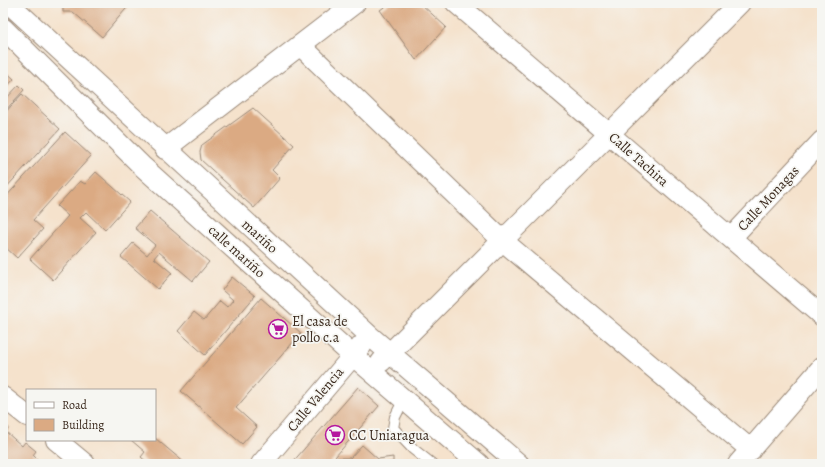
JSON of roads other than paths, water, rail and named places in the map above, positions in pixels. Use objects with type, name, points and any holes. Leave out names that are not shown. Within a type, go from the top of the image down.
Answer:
[{"type":"street","name":"mariño","points":[[6,3],[370,336],[519,464]]},
{"type":"street","points":[[165,149],[355,3]]},
{"type":"street","name":"Calle Tachira","points":[[456,3],[822,316]]},
{"type":"street","points":[[371,371],[740,3]]},
{"type":"street","name":"calle mariño","points":[[3,28],[143,166],[352,355],[479,464]]},
{"type":"street","points":[[300,45],[502,241],[744,457],[822,367]]},
{"type":"street","name":"Calle Monagas","points":[[731,238],[822,141]]},
{"type":"street","name":"Calle Valencia","points":[[261,464],[352,355],[370,336]]},
{"type":"street","points":[[3,397],[26,415]]},
{"type":"street","points":[[57,441],[85,464]]},
{"type":"lane","points":[[404,399],[395,417],[393,428],[413,449],[432,464]]},
{"type":"place","name":"El casa de pollo c.a","points":[[278,329]]},
{"type":"place","name":"CC Uniaragua","points":[[335,435]]}]
